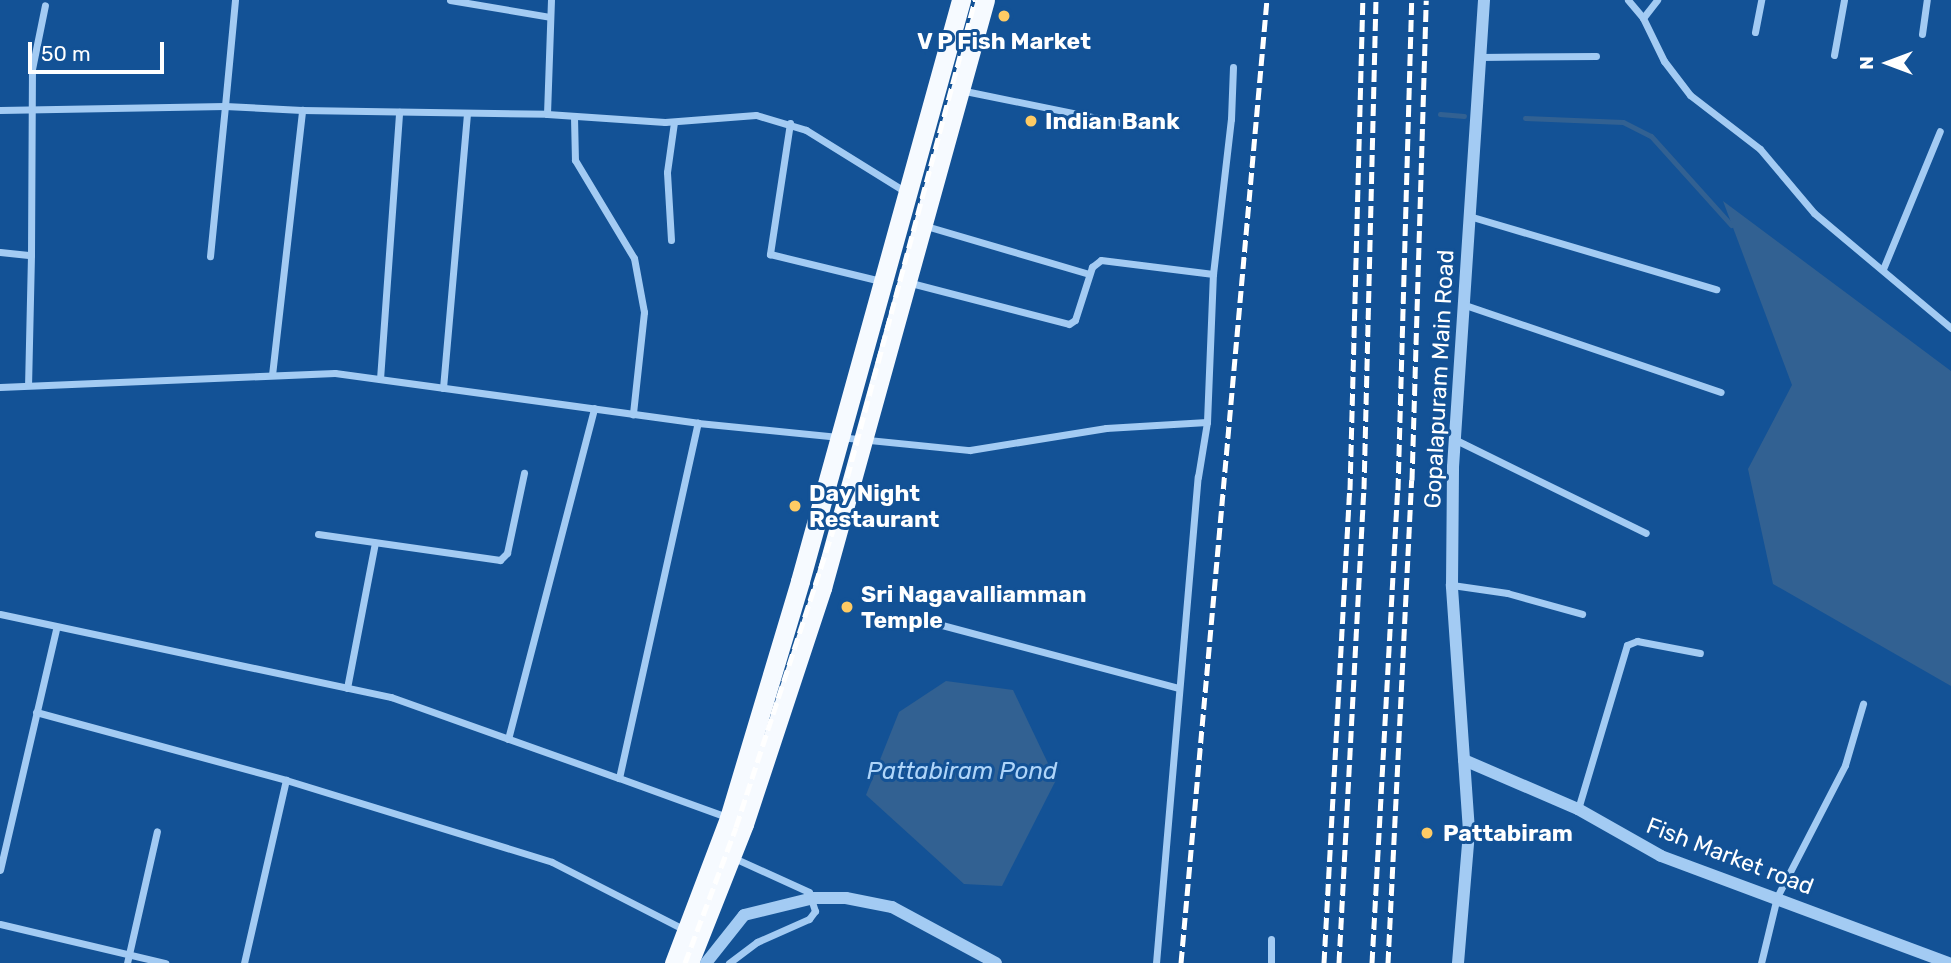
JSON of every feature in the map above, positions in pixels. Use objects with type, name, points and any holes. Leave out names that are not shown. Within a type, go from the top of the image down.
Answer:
[{"type":"highway","points":[[736,821],[906,192],[961,0]]},
{"type":"highway","points":[[674,963],[693,934],[822,588],[985,0]]},
{"type":"highway","points":[[689,963],[693,934]]},
{"type":"street","points":[[211,256],[235,0]]},
{"type":"street","points":[[450,0],[550,17]]},
{"type":"street","points":[[547,114],[551,0]]},
{"type":"street","name":"Gopalapuram Main Road","points":[[1458,963],[1469,831],[1452,585],[1469,216],[1484,0]]},
{"type":"street","points":[[1628,0],[1643,18],[1664,61],[1690,95],[1760,149],[1814,213],[1883,269],[1904,292],[1951,328]]},
{"type":"street","points":[[1643,18],[1657,0]]},
{"type":"street","points":[[1755,32],[1761,0]]},
{"type":"street","points":[[1834,55],[1844,0]]},
{"type":"street","points":[[1922,34],[1927,0]]},
{"type":"street","points":[[28,385],[34,109],[32,69],[45,5]]},
{"type":"street","points":[[1480,57],[1596,56]]},
{"type":"street","points":[[1156,963],[1178,688],[1207,422],[1213,274],[1231,119],[1233,67]]},
{"type":"street","points":[[959,90],[1132,125]]},
{"type":"street","points":[[0,110],[225,106],[547,114],[674,122],[756,115],[790,123],[906,192]]},
{"type":"street","points":[[272,375],[302,110]]},
{"type":"street","points":[[380,379],[399,112]]},
{"type":"street","points":[[443,388],[467,113]]},
{"type":"street","points":[[574,117],[575,160],[634,258],[644,312],[633,414]]},
{"type":"street","points":[[671,240],[667,172],[674,122]]},
{"type":"street","points":[[790,123],[770,254],[882,281]]},
{"type":"street","points":[[1883,269],[1941,131]]},
{"type":"street","points":[[1469,216],[1716,289]]},
{"type":"street","points":[[921,225],[1089,274]]},
{"type":"street","points":[[0,252],[31,256]]},
{"type":"street","points":[[906,282],[1069,324],[1076,320],[1089,274],[1096,262],[1105,259],[1213,274]]},
{"type":"street","points":[[1465,304],[1721,392]]},
{"type":"street","points":[[0,387],[335,373],[698,423],[839,440],[970,450],[1106,428],[1207,422]]},
{"type":"street","points":[[508,738],[594,408]]},
{"type":"street","points":[[619,778],[698,423]]},
{"type":"street","points":[[1458,441],[1646,533]]},
{"type":"street","points":[[318,534],[500,560],[507,553],[524,473]]},
{"type":"street","points":[[347,688],[375,542]]},
{"type":"street","points":[[1452,585],[1507,593],[1582,614]]},
{"type":"street","points":[[0,614],[56,629],[391,697],[736,821]]},
{"type":"street","points":[[923,620],[1178,688]]},
{"type":"street","points":[[0,870],[56,629]]},
{"type":"street","points":[[1578,809],[1627,645],[1637,641],[1700,653]]},
{"type":"street","points":[[1761,963],[1777,897],[1845,765],[1863,704]]},
{"type":"street","points":[[36,712],[286,780],[552,862],[693,934]]},
{"type":"street","name":"Fish Market road","points":[[1464,760],[1578,809],[1661,856],[1777,897],[1948,963]]},
{"type":"street","points":[[244,963],[286,780]]},
{"type":"street","points":[[129,959],[157,831]]},
{"type":"street","points":[[724,854],[808,892],[815,911],[808,919],[757,942],[732,962]]},
{"type":"street","points":[[706,963],[744,915],[813,898],[846,898],[892,907],[996,963]]},
{"type":"street","points":[[0,924],[129,959],[166,963]]},
{"type":"street","points":[[1270,963],[1271,939]]},
{"type":"water","points":[[1723,201],[1951,371],[1951,686],[1773,584],[1748,469],[1792,385]]},
{"type":"water","name":"Pattabiram Pond","points":[[946,681],[1013,690],[1056,780],[1002,886],[964,884],[866,795],[899,712]]},
{"type":"waterway","points":[[1440,114],[1464,116]]},
{"type":"waterway","points":[[1525,118],[1623,122],[1651,136],[1731,225]]},
{"type":"railway","points":[[685,963],[736,827],[834,527],[975,0]]},
{"type":"railway","points":[[1181,963],[1267,0]]},
{"type":"railway","points":[[1324,963],[1350,490],[1363,0]]},
{"type":"railway","points":[[1339,963],[1364,489],[1376,0]]},
{"type":"railway","points":[[1372,963],[1398,490],[1412,0]]},
{"type":"railway","points":[[1388,963],[1412,480],[1426,0]]},
{"type":"place","name":"V P Fish Market","points":[[1004,16]]},
{"type":"place","name":"Indian Bank","points":[[1031,121]]},
{"type":"place","name":"Day Night Restaurant","points":[[795,506]]},
{"type":"place","name":"Sri Nagavalliamman Temple","points":[[847,607]]},
{"type":"place","name":"Pattabiram","points":[[1427,833]]}]
